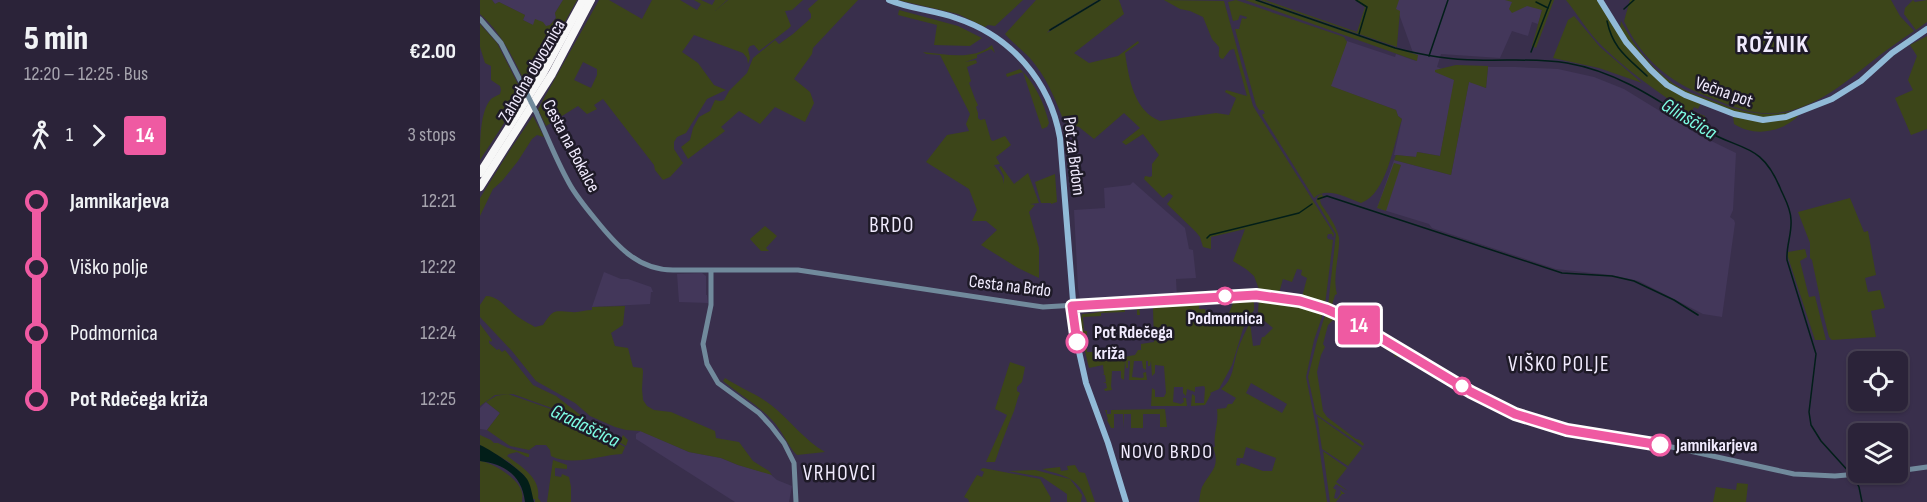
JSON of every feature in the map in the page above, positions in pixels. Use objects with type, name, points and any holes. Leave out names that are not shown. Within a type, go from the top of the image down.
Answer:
[{"type":"highway","name":"Zahodna obvoznica","points":[[480,173],[542,75],[583,0]]},
{"type":"highway","name":"Zahodna obvoznica","points":[[480,187],[552,74],[593,0]]},
{"type":"main road","name":"Pot za Brdom","points":[[889,0],[904,6],[956,18],[984,30],[1014,52],[1029,67],[1044,90],[1054,114],[1060,138],[1072,306]]},
{"type":"main road","name":"Večna pot","points":[[1600,0],[1626,42],[1668,85],[1685,95],[1734,114],[1763,120],[1786,117],[1833,99],[1861,81],[1888,56],[1927,29]]},
{"type":"main road","points":[[1072,306],[1083,371],[1126,502]]},
{"type":"street","name":"Cesta na Bokalce","points":[[480,20],[501,43],[573,191],[609,235],[626,253],[642,264],[655,268],[711,271]]},
{"type":"street","name":"Cesta na Brdo","points":[[711,271],[798,270],[1043,307],[1256,295],[1300,301],[1349,319],[1494,405],[1541,423],[1583,433],[1658,444],[1780,472],[1813,476],[1848,475]]},
{"type":"street","points":[[711,271],[711,305],[703,344],[707,364],[718,383],[759,413],[784,443],[792,457],[795,469],[796,502]]},
{"type":"street","points":[[1908,470],[1927,467]]},
{"type":"shaded area","points":[[492,0],[563,0],[550,26],[545,26],[533,25],[523,20],[525,15],[499,2],[495,4]]},
{"type":"shaded area","points":[[1398,0],[1518,0],[1542,10],[1538,24],[1532,22],[1528,36],[1512,31],[1500,58],[1441,54],[1437,67],[1456,74],[1440,156],[1418,152],[1417,157],[1394,155],[1402,119],[1396,110],[1330,86],[1347,41],[1395,57],[1396,54],[1416,61],[1399,14],[1395,10]]},
{"type":"shaded area","points":[[1488,67],[1558,69],[1594,77],[1624,89],[1699,135],[1736,153],[1733,210],[1730,217],[1735,223],[1722,317],[1703,314],[1639,281],[1611,275],[1556,269],[1377,208],[1394,160],[1451,175],[1469,81],[1486,88]]},
{"type":"shaded area","points":[[1133,182],[1185,228],[1189,249],[1193,250],[1196,278],[1176,279],[1177,297],[1080,299],[1074,210],[1105,208],[1104,188],[1130,185]]},
{"type":"shaded area","points":[[604,272],[651,287],[653,292],[651,292],[650,304],[592,307]]},
{"type":"shaded area","points":[[702,273],[706,276],[708,303],[679,302],[677,274]]},
{"type":"shaded area","points":[[486,402],[500,413],[487,430],[480,429],[480,408]]},
{"type":"shaded area","points":[[641,431],[689,452],[721,458],[770,474],[777,480],[792,486],[789,502],[735,502],[636,439],[636,434]]},
{"type":"shaded area","points":[[480,445],[505,460],[527,479],[534,502],[525,502],[516,478],[504,468],[480,461]]},
{"type":"green space","points":[[480,0],[492,0],[495,4],[499,2],[525,15],[523,20],[533,25],[535,19],[546,26],[556,18],[555,13],[563,0],[577,0],[528,89],[502,39],[480,14]]},
{"type":"green space","points":[[599,0],[609,0],[642,19],[652,0],[680,0],[697,10],[701,4],[694,0],[701,0],[712,5],[715,0],[727,0],[715,11],[728,0],[803,0],[792,10],[785,11],[791,26],[788,29],[759,51],[754,45],[750,46],[748,64],[743,53],[694,35],[682,52],[698,63],[714,85],[726,90],[707,99],[686,133],[677,137],[674,149],[683,163],[670,177],[663,180],[603,99],[594,105],[597,109],[587,114],[578,106],[546,126],[538,109]],"holes":[[[583,62],[597,69],[597,75],[591,88],[574,80]]]},
{"type":"green space","points":[[818,0],[858,0],[813,48],[812,54],[794,79],[810,92],[814,103],[805,122],[775,107],[760,124],[739,111],[721,127],[725,131],[688,159],[681,147],[690,140],[699,117],[710,111],[715,100],[724,100],[729,91],[747,73],[753,58],[775,40],[779,44],[811,18],[808,9]]},
{"type":"green space","points":[[898,0],[1023,0],[995,26],[985,27],[958,14]]},
{"type":"green space","points":[[1036,0],[1098,0],[1047,33],[1101,0],[1119,0],[1124,14],[1074,53],[1089,63],[1118,56],[1138,41],[1139,43],[1125,53],[1128,73],[1134,93],[1144,110],[1160,121],[1216,113],[1229,115],[1236,98],[1225,92],[1226,90],[1247,96],[1234,49],[1230,50],[1223,59],[1221,58],[1219,47],[1212,39],[1203,17],[1180,9],[1164,0],[1224,1],[1253,106],[1334,234],[1333,238],[1332,234],[1328,234],[1327,237],[1333,240],[1325,305],[1302,297],[1307,278],[1301,275],[1302,270],[1297,269],[1292,282],[1283,279],[1279,293],[1260,292],[1254,276],[1233,261],[1245,229],[1211,237],[1211,249],[1203,247],[1196,232],[1167,204],[1173,196],[1169,193],[1163,198],[1144,179],[1145,176],[1152,176],[1152,164],[1159,155],[1143,134],[1126,145],[1122,142],[1140,128],[1124,113],[1094,139],[1079,127],[1064,122],[1040,72],[1029,57],[1005,34]]},
{"type":"green space","points":[[1236,0],[1344,37],[1347,42],[1331,86],[1396,110],[1402,119],[1392,153],[1383,179],[1370,198],[1361,203],[1343,196],[1324,193],[1314,198],[1262,115],[1265,113],[1256,105],[1235,29],[1239,29],[1242,18],[1247,17],[1240,15],[1238,20],[1233,21],[1228,2]]},
{"type":"green space","points":[[1245,0],[1254,0],[1418,55],[1417,61]]},
{"type":"green space","points":[[1260,0],[1357,32],[1365,7],[1355,0],[1399,0],[1396,9],[1400,11],[1397,47]]},
{"type":"green space","points":[[1505,0],[1554,0],[1536,48],[1532,46],[1542,10],[1527,6],[1512,13],[1509,9],[1512,2]]},
{"type":"green space","points":[[1566,0],[1598,0],[1650,72],[1701,103],[1698,109],[1694,107],[1692,111],[1705,116],[1707,125],[1653,88],[1615,58],[1593,36]]},
{"type":"green space","points":[[1630,0],[1891,0],[1900,16],[1914,31],[1822,97],[1790,111],[1754,112],[1692,90],[1657,67],[1639,46],[1624,21]]},
{"type":"green space","points":[[1913,0],[1915,2],[1927,0],[1927,22],[1916,30],[1904,14],[1905,8]]},
{"type":"green space","points":[[899,10],[958,26],[982,38],[970,46],[934,45],[937,25],[898,15]]},
{"type":"green space","points":[[1574,16],[1600,47],[1642,83],[1599,68],[1553,58],[1568,20]]},
{"type":"green space","points":[[1621,21],[1647,60],[1683,89],[1724,105],[1755,113],[1776,114],[1799,110],[1777,117],[1750,116],[1700,100],[1662,78],[1644,60],[1620,29]]},
{"type":"green space","points":[[480,24],[497,43],[523,94],[480,160],[481,127],[487,104],[500,94],[501,90],[500,86],[491,80],[491,66],[485,63],[480,47]]},
{"type":"green space","points":[[1927,36],[1927,129],[1911,135],[1895,98],[1913,90],[1908,80],[1917,56],[1910,45]]},
{"type":"green space","points":[[992,45],[995,53],[991,49],[965,62],[976,60],[977,63],[967,67],[971,81],[969,83],[978,105],[976,107],[978,118],[985,119],[991,140],[1005,136],[1011,145],[996,157],[1000,164],[994,165],[1004,184],[1004,176],[999,167],[1001,166],[1014,184],[1028,173],[1039,203],[1030,204],[1035,205],[1029,212],[1039,248],[1039,278],[981,245],[997,230],[986,221],[972,221],[977,210],[969,189],[926,162],[947,135],[969,131],[966,124],[970,114],[940,55],[923,52],[968,55]]},
{"type":"green space","points":[[1456,65],[1488,67],[1486,88],[1469,82],[1451,175],[1394,160],[1396,155],[1416,157],[1417,152],[1440,156],[1454,80],[1435,70]]},
{"type":"green space","points":[[1020,69],[1023,72],[1007,77],[1006,74]]},
{"type":"green space","points":[[1023,72],[1038,94],[1049,123],[1042,129]]},
{"type":"green space","points":[[1799,115],[1784,126],[1759,132],[1734,124],[1733,116],[1782,120]]},
{"type":"green space","points":[[533,116],[544,137],[537,135],[532,139],[518,161],[493,189],[480,216],[480,198]]},
{"type":"green space","points":[[1394,163],[1401,165],[1386,211],[1377,208]]},
{"type":"green space","points":[[1055,174],[1057,202],[1041,203],[1035,182]]},
{"type":"green space","points":[[1322,194],[1323,197],[1326,196],[1320,200],[1321,204],[1334,224],[1339,238],[1335,280],[1337,294],[1333,308],[1328,306],[1336,234],[1316,201]]},
{"type":"green space","points":[[1850,198],[1864,232],[1868,231],[1876,275],[1865,278],[1868,292],[1880,290],[1885,308],[1871,311],[1876,337],[1832,340],[1829,337],[1810,258],[1810,243],[1798,212]]},
{"type":"green space","points":[[765,226],[777,236],[766,248],[769,251],[761,251],[750,239]]},
{"type":"green space","points":[[1805,249],[1807,257],[1800,261],[1809,297],[1815,296],[1826,340],[1815,340],[1788,257],[1788,252]]},
{"type":"green space","points":[[486,296],[499,301],[518,317],[535,327],[543,325],[554,312],[577,312],[592,310],[592,307],[625,306],[623,325],[611,333],[615,346],[628,348],[633,367],[642,368],[643,400],[647,406],[654,410],[671,412],[715,431],[716,438],[739,442],[753,461],[772,475],[721,458],[689,452],[640,431],[615,427],[590,416],[575,403],[536,381],[480,317],[480,305]]},
{"type":"green space","points":[[1250,298],[1254,302],[1254,310],[1243,329],[1232,365],[1219,389],[1210,393],[1205,405],[1191,406],[1192,394],[1195,396],[1195,403],[1204,403],[1204,386],[1195,387],[1195,392],[1187,389],[1186,396],[1183,393],[1183,387],[1174,387],[1173,402],[1181,404],[1184,402],[1183,398],[1186,398],[1187,406],[1151,406],[1152,388],[1155,390],[1155,397],[1164,397],[1166,393],[1164,366],[1155,365],[1155,373],[1152,376],[1151,361],[1148,366],[1148,361],[1146,361],[1146,370],[1143,368],[1142,361],[1134,361],[1132,377],[1142,378],[1143,373],[1146,372],[1147,380],[1129,380],[1130,361],[1126,368],[1125,361],[1124,380],[1121,378],[1121,371],[1112,371],[1112,390],[1105,391],[1104,389],[1107,388],[1106,383],[1103,383],[1106,382],[1105,375],[1102,374],[1104,374],[1103,365],[1089,368],[1082,333],[1082,314],[1124,307],[1125,312],[1101,313],[1101,316],[1083,317],[1084,331],[1087,331],[1087,335],[1083,336],[1086,336],[1087,352],[1100,352],[1100,356],[1117,358],[1135,355],[1138,350],[1141,350],[1141,344],[1154,342],[1153,308],[1139,307],[1199,303],[1199,309],[1205,309],[1207,320],[1220,324],[1225,322],[1234,301]]},
{"type":"green space","points":[[1259,298],[1278,299],[1324,311],[1314,340],[1306,377],[1327,502],[1199,502],[1202,487],[1216,460],[1213,447],[1215,447],[1217,409],[1226,408],[1236,398],[1221,389],[1231,376],[1238,349],[1250,322],[1253,346],[1260,345],[1262,337],[1273,328],[1261,318],[1258,312]],"holes":[[[1251,383],[1287,404],[1282,413],[1246,393]],[[1246,447],[1276,458],[1272,471],[1263,471],[1241,463],[1239,466],[1236,465],[1237,458],[1243,458]]]},
{"type":"green space","points":[[1326,312],[1363,330],[1397,354],[1397,357],[1394,356],[1395,354],[1385,349],[1385,346],[1343,322],[1342,325],[1333,320],[1328,325],[1323,344],[1325,347],[1317,372],[1323,411],[1327,417],[1360,440],[1363,446],[1316,414],[1308,377]]},
{"type":"green space","points":[[480,324],[492,340],[491,342],[489,340],[489,343],[497,350],[502,352],[505,350],[533,385],[556,396],[587,420],[605,427],[605,431],[621,439],[623,435],[628,440],[626,446],[568,414],[513,394],[495,395],[480,406]]},
{"type":"green space","points":[[1010,362],[1025,367],[1022,382],[1017,387],[1020,393],[995,462],[986,462],[1007,415],[995,409]]},
{"type":"green space","points":[[725,378],[771,405],[810,442],[825,452],[797,455],[772,420],[755,404],[723,381]]},
{"type":"green space","points":[[508,394],[568,415],[625,447],[622,454],[586,460],[568,460],[551,456],[546,445],[536,445],[529,450],[510,446],[487,430],[500,413],[486,402],[496,396]]},
{"type":"green space","points":[[1165,409],[1167,427],[1160,427],[1160,414],[1143,414],[1143,428],[1131,428],[1131,414],[1124,414],[1124,428],[1123,414],[1114,414],[1114,428],[1111,428],[1105,410],[1107,414],[1111,414],[1111,410]]},
{"type":"green space","points":[[1317,416],[1362,448],[1348,466],[1322,449]]},
{"type":"green space","points":[[480,435],[494,443],[529,454],[527,457],[517,452],[507,456],[533,479],[537,485],[538,498],[541,502],[535,502],[533,499],[524,475],[509,462],[480,445]]},
{"type":"green space","points":[[1323,451],[1347,468],[1336,482],[1348,491],[1336,484],[1333,488],[1336,490],[1334,498],[1337,499],[1341,493],[1340,490],[1345,494],[1342,494],[1336,502],[1330,502]]},
{"type":"green space","points":[[553,460],[567,465],[567,469],[555,468],[555,476],[561,477],[562,474],[569,477],[571,502],[547,502]]},
{"type":"green space","points":[[480,461],[498,468],[511,477],[520,488],[522,502],[480,502]]},
{"type":"green space","points":[[1075,465],[1079,472],[1085,473],[1095,502],[1087,502],[1075,482],[1042,469],[1060,467],[1061,471],[1068,470],[1067,466]]},
{"type":"green space","points":[[983,468],[1040,479],[1051,498],[1050,502],[969,502],[964,497],[977,475],[982,477],[984,472],[980,470]]},
{"type":"green space","points":[[1035,470],[1070,479],[1082,495],[1081,502],[1067,502],[1067,494],[1042,477],[1008,471]]},
{"type":"green space","points":[[1737,483],[1748,484],[1746,502],[1713,502],[1716,487],[1736,490]]},
{"type":"waterway","points":[[1050,30],[1100,0]]},
{"type":"waterway","name":"Glinščica","points":[[1256,0],[1395,48],[1425,55],[1466,60],[1544,61],[1586,67],[1621,80],[1715,136],[1757,155],[1773,174],[1790,212],[1791,225],[1787,260],[1816,354],[1809,412],[1811,425],[1821,441],[1848,471]]},
{"type":"waterway","points":[[1356,0],[1367,7],[1359,34]]},
{"type":"waterway","points":[[1429,56],[1448,0]]},
{"type":"waterway","points":[[1531,52],[1551,0]]},
{"type":"waterway","points":[[1624,9],[1634,0]]},
{"type":"waterway","points":[[1536,2],[1548,8]]},
{"type":"waterway","points":[[1607,21],[1617,46],[1647,76]]},
{"type":"waterway","points":[[1318,199],[1327,196],[1562,273],[1612,276],[1634,281],[1674,300],[1698,315]]},
{"type":"waterway","points":[[1207,238],[1210,235],[1299,213],[1312,204]]},
{"type":"waterway","name":"Glinščica","points":[[1857,483],[1862,502]]},
{"type":"bus line","name":"14","points":[[1077,342],[1072,306],[1244,295],[1288,298],[1318,306],[1349,319],[1471,392],[1515,414],[1567,430],[1660,445]]},
{"type":"place","name":"Podmornica","points":[[1225,296]]},
{"type":"place","name":"Pot Rdečega križa","points":[[1077,342]]},
{"type":"place","name":"Jamnikarjeva","points":[[1660,445]]},
{"type":"district","name":"ROŽNIK","points":[[1773,44]]},
{"type":"district","name":"BRDO","points":[[892,225]]},
{"type":"district","name":"VIŠKO POLJE","points":[[1559,364]]},
{"type":"district","name":"NOVO BRDO","points":[[1167,452]]},
{"type":"district","name":"VRHOVCI","points":[[840,473]]},
{"type":"water label","name":"Gradaščica","points":[[585,426]]}]
